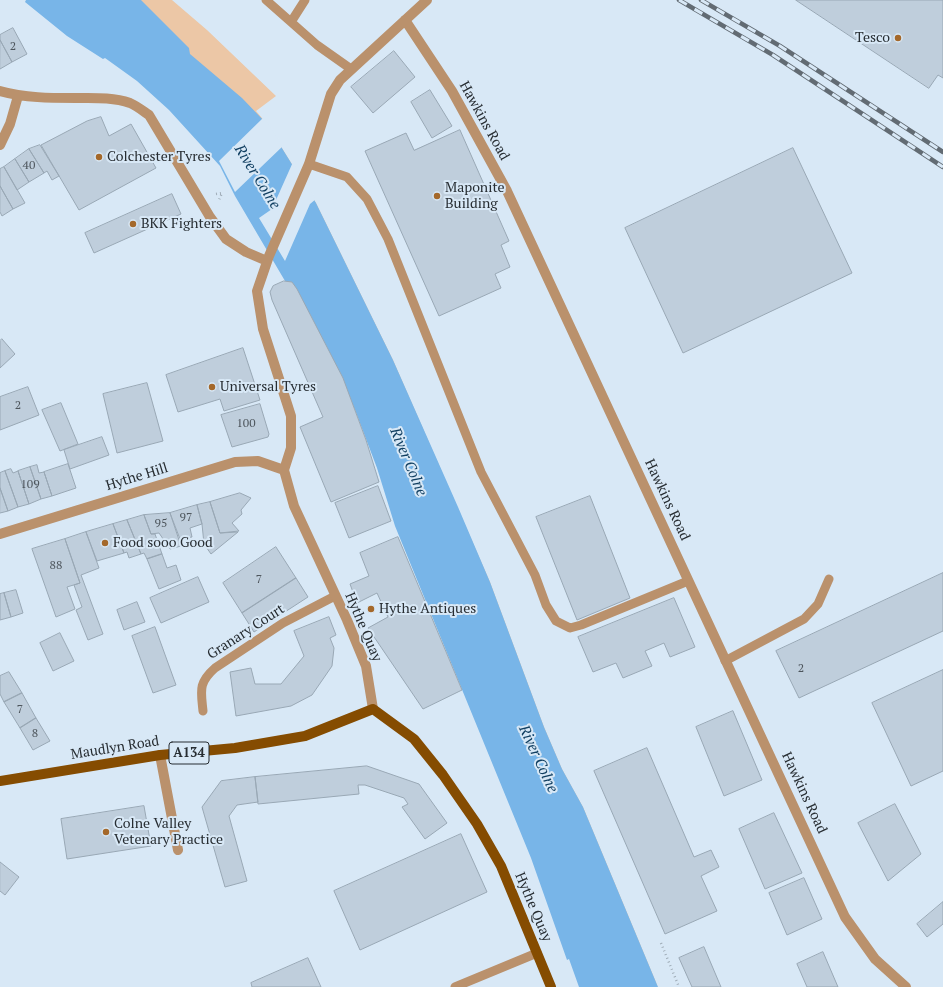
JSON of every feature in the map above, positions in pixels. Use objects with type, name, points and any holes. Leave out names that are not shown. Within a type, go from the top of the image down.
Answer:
[{"type":"main road","name":"Maudlyn Road","points":[[0,781],[160,755],[235,748],[305,736],[374,709]]},
{"type":"main road","name":"Hythe Quay","points":[[374,709],[414,739],[443,775],[477,824],[501,866],[551,987]]},
{"type":"street","points":[[284,470],[292,448],[291,416],[264,329],[257,291],[268,258],[309,164],[331,94],[340,80],[351,69],[427,0]]},
{"type":"street","name":"Hawkins Road","points":[[405,20],[452,91],[507,192],[644,483],[725,661],[833,887],[845,917],[875,959],[906,987]]},
{"type":"street","points":[[0,91],[18,96],[44,98],[105,98],[130,103],[142,110],[149,115],[210,217],[226,239],[246,252],[268,258]]},
{"type":"street","points":[[0,145],[10,124],[18,96]]},
{"type":"street","name":"Hythe Hill","points":[[0,534],[235,462],[258,461],[284,470]]},
{"type":"street","name":"Hythe Quay","points":[[284,470],[294,506],[347,620],[366,666],[374,709]]},
{"type":"street","points":[[160,755],[178,850]]},
{"type":"lane","points":[[266,0],[318,46],[351,69]]},
{"type":"lane","points":[[291,22],[305,0]]},
{"type":"lane","points":[[309,164],[347,177],[367,199],[388,239],[481,472],[535,575],[546,605],[556,621],[570,628],[580,625],[688,581]]},
{"type":"lane","points":[[725,661],[804,619],[818,604],[829,579]]},
{"type":"lane","name":"Granary Court","points":[[204,711],[200,687],[207,675],[215,668],[283,623],[335,596]]},
{"type":"lane","points":[[454,987],[538,953]]},
{"type":"path","points":[[661,943],[679,987]]},
{"type":"shaded area","points":[[112,0],[172,0],[207,30],[276,96],[256,111],[267,124],[316,203],[393,360],[490,582],[544,727],[562,769],[583,807],[658,987],[586,848],[468,540]]},
{"type":"water","name":"River Colne","points":[[26,0],[141,0],[189,48],[190,54],[242,98],[267,124],[316,203],[393,360],[490,582],[544,727],[562,769],[583,807],[658,987],[579,987],[569,959],[567,960],[531,858],[395,526],[377,468],[355,410],[328,354],[235,196],[220,166],[169,110],[137,81],[105,58],[103,59],[67,36],[25,2]]},
{"type":"pier","points":[[264,117],[283,146],[235,192],[219,161]]},
{"type":"pier","points":[[293,162],[316,199],[310,204],[285,261],[259,218],[272,209]]},
{"type":"building","name":"Tesco","points":[[796,0],[943,0],[943,78],[938,75],[929,88]]},
{"type":"building","points":[[13,28],[27,54],[12,62],[0,40],[0,35]]},
{"type":"building","points":[[0,40],[12,62],[0,69]]},
{"type":"building","points":[[394,51],[415,77],[373,113],[351,87]]},
{"type":"building","points":[[430,90],[452,126],[432,138],[411,102]]},
{"type":"building","name":"Colchester Tyres","points":[[101,117],[109,136],[131,124],[156,168],[79,210],[41,145],[87,121]]},
{"type":"building","name":"Maponite Building","points":[[460,130],[509,241],[501,245],[510,267],[495,274],[501,288],[439,316],[365,151],[406,133],[414,150]]},
{"type":"building","points":[[40,145],[59,176],[52,180],[47,171],[44,173],[29,149]]},
{"type":"building","points":[[793,148],[852,273],[683,353],[625,228]]},
{"type":"building","points":[[29,149],[44,173],[29,182],[15,159]]},
{"type":"building","points":[[15,159],[29,182],[17,190],[4,167]]},
{"type":"building","points":[[4,167],[25,203],[13,209],[0,186],[0,169]]},
{"type":"building","points":[[0,186],[13,209],[2,216],[0,212]]},
{"type":"building","name":"BKK Fighters","points":[[172,194],[181,214],[94,253],[85,233]]},
{"type":"building","points":[[284,281],[292,282],[297,289],[343,378],[366,440],[379,482],[331,502],[300,427],[323,417],[272,300],[270,292],[273,286]]},
{"type":"building","points":[[2,339],[15,354],[0,368],[0,341]]},
{"type":"building","name":"Universal Tyres","points":[[243,348],[260,400],[224,411],[220,399],[178,412],[166,375]]},
{"type":"building","points":[[147,383],[163,441],[117,453],[103,394]]},
{"type":"building","points":[[28,387],[39,415],[0,430],[0,397]]},
{"type":"building","points":[[61,403],[78,444],[60,451],[42,410]]},
{"type":"building","points":[[260,404],[269,434],[268,437],[232,447],[221,415]]},
{"type":"building","points":[[102,437],[109,455],[70,469],[64,450]]},
{"type":"building","points":[[68,464],[76,488],[52,496],[44,472]]},
{"type":"building","points":[[37,465],[39,473],[44,472],[52,496],[41,499],[30,467]]},
{"type":"building","points":[[30,467],[41,499],[29,504],[18,471]]},
{"type":"building","points":[[11,469],[13,473],[18,471],[29,504],[18,507],[5,471]]},
{"type":"building","points":[[5,471],[18,507],[8,511],[0,488],[0,473]]},
{"type":"building","points":[[378,486],[391,521],[349,538],[335,503]]},
{"type":"building","points":[[0,488],[8,511],[0,513]]},
{"type":"building","points":[[240,493],[251,498],[241,510],[242,514],[232,523],[239,531],[220,533],[210,502]]},
{"type":"building","points":[[590,496],[630,598],[577,620],[536,517]]},
{"type":"building","points":[[210,502],[220,533],[238,532],[211,554],[204,544],[202,524],[197,505]]},
{"type":"building","points":[[197,505],[202,524],[190,528],[192,537],[180,539],[170,513]]},
{"type":"building","points":[[170,513],[181,546],[170,549],[159,533],[151,534],[144,515]]},
{"type":"building","points":[[144,515],[151,534],[155,534],[162,554],[147,559],[144,553],[141,554],[127,520]]},
{"type":"building","points":[[127,520],[141,554],[129,558],[127,552],[124,553],[113,524]]},
{"type":"building","name":"Food sooo Good","points":[[113,524],[124,553],[97,561],[86,532]]},
{"type":"building","points":[[86,532],[99,568],[81,575],[103,634],[88,640],[76,610],[82,607],[74,585],[80,583],[65,539]]},
{"type":"building","points":[[398,537],[462,690],[423,709],[368,628],[388,617],[377,593],[357,603],[350,584],[369,576],[360,553]]},
{"type":"building","points":[[65,539],[80,583],[67,587],[75,609],[56,617],[32,549]]},
{"type":"building","points":[[276,547],[296,578],[242,613],[223,583]]},
{"type":"building","points":[[162,554],[167,568],[176,565],[181,580],[159,589],[147,559]]},
{"type":"building","points":[[943,573],[943,631],[799,698],[776,651]]},
{"type":"building","points":[[198,577],[209,602],[161,623],[150,598]]},
{"type":"building","points":[[296,578],[308,597],[254,632],[242,613]]},
{"type":"building","points":[[16,590],[23,613],[11,617],[4,593]]},
{"type":"building","points":[[4,593],[11,617],[0,620],[0,594]]},
{"type":"building","points":[[674,598],[695,647],[670,657],[664,643],[645,651],[652,666],[623,678],[616,663],[593,672],[578,637]]},
{"type":"building","points":[[137,602],[145,622],[124,630],[117,610]]},
{"type":"building","points":[[329,617],[336,635],[330,638],[334,648],[332,666],[312,695],[291,706],[236,716],[230,672],[251,668],[255,684],[281,684],[304,656],[294,631]]},
{"type":"building","points":[[155,627],[176,685],[153,693],[132,636]]},
{"type":"building","points":[[60,633],[74,661],[53,671],[40,643]]},
{"type":"building","points":[[943,670],[943,771],[911,786],[872,703]]},
{"type":"building","points":[[9,672],[22,693],[4,702],[0,694],[0,676]]},
{"type":"building","points":[[22,693],[36,718],[20,728],[4,702]]},
{"type":"building","points":[[733,711],[762,780],[724,796],[696,727]]},
{"type":"building","points":[[36,718],[50,741],[33,750],[20,728]]},
{"type":"building","points":[[647,748],[694,857],[711,850],[719,867],[701,876],[717,911],[665,934],[594,771]]},
{"type":"building","points":[[367,766],[419,784],[447,823],[425,839],[402,807],[408,804],[404,798],[365,785],[358,785],[359,794],[258,804],[255,777]]},
{"type":"building","points":[[255,777],[258,802],[237,805],[229,816],[247,881],[225,887],[202,807],[221,781]]},
{"type":"building","points":[[895,804],[921,854],[888,881],[858,823]]},
{"type":"building","name":"Colne Valley Vetenary Practice","points":[[144,806],[151,846],[67,859],[61,819]]},
{"type":"building","points":[[774,813],[802,873],[765,889],[739,829]]},
{"type":"building","points":[[461,834],[487,892],[360,950],[334,891]]},
{"type":"building","points":[[0,862],[19,877],[5,895],[0,891]]},
{"type":"building","points":[[804,878],[822,919],[787,935],[769,893]]},
{"type":"building","points":[[943,902],[943,924],[927,937],[917,924]]},
{"type":"building","points":[[704,947],[721,987],[692,987],[679,958]]},
{"type":"building","points":[[823,952],[838,987],[807,987],[797,964]]},
{"type":"building","points":[[308,958],[321,987],[252,987],[251,983]]},
{"type":"railway","points":[[679,0],[773,55],[943,167]]},
{"type":"railway","points":[[701,0],[780,46],[943,152]]},
{"type":"place","name":"Tesco","points":[[898,38]]},
{"type":"place","name":"Colchester Tyres","points":[[99,157]]},
{"type":"place","name":"Maponite Building","points":[[437,196]]},
{"type":"place","name":"BKK Fighters","points":[[133,224]]},
{"type":"place","name":"Universal Tyres","points":[[212,387]]},
{"type":"place","name":"Food sooo Good","points":[[105,543]]},
{"type":"place","name":"Hythe Antiques","points":[[371,609]]},
{"type":"place","name":"Colne Valley Vetenary Practice","points":[[106,832]]}]
